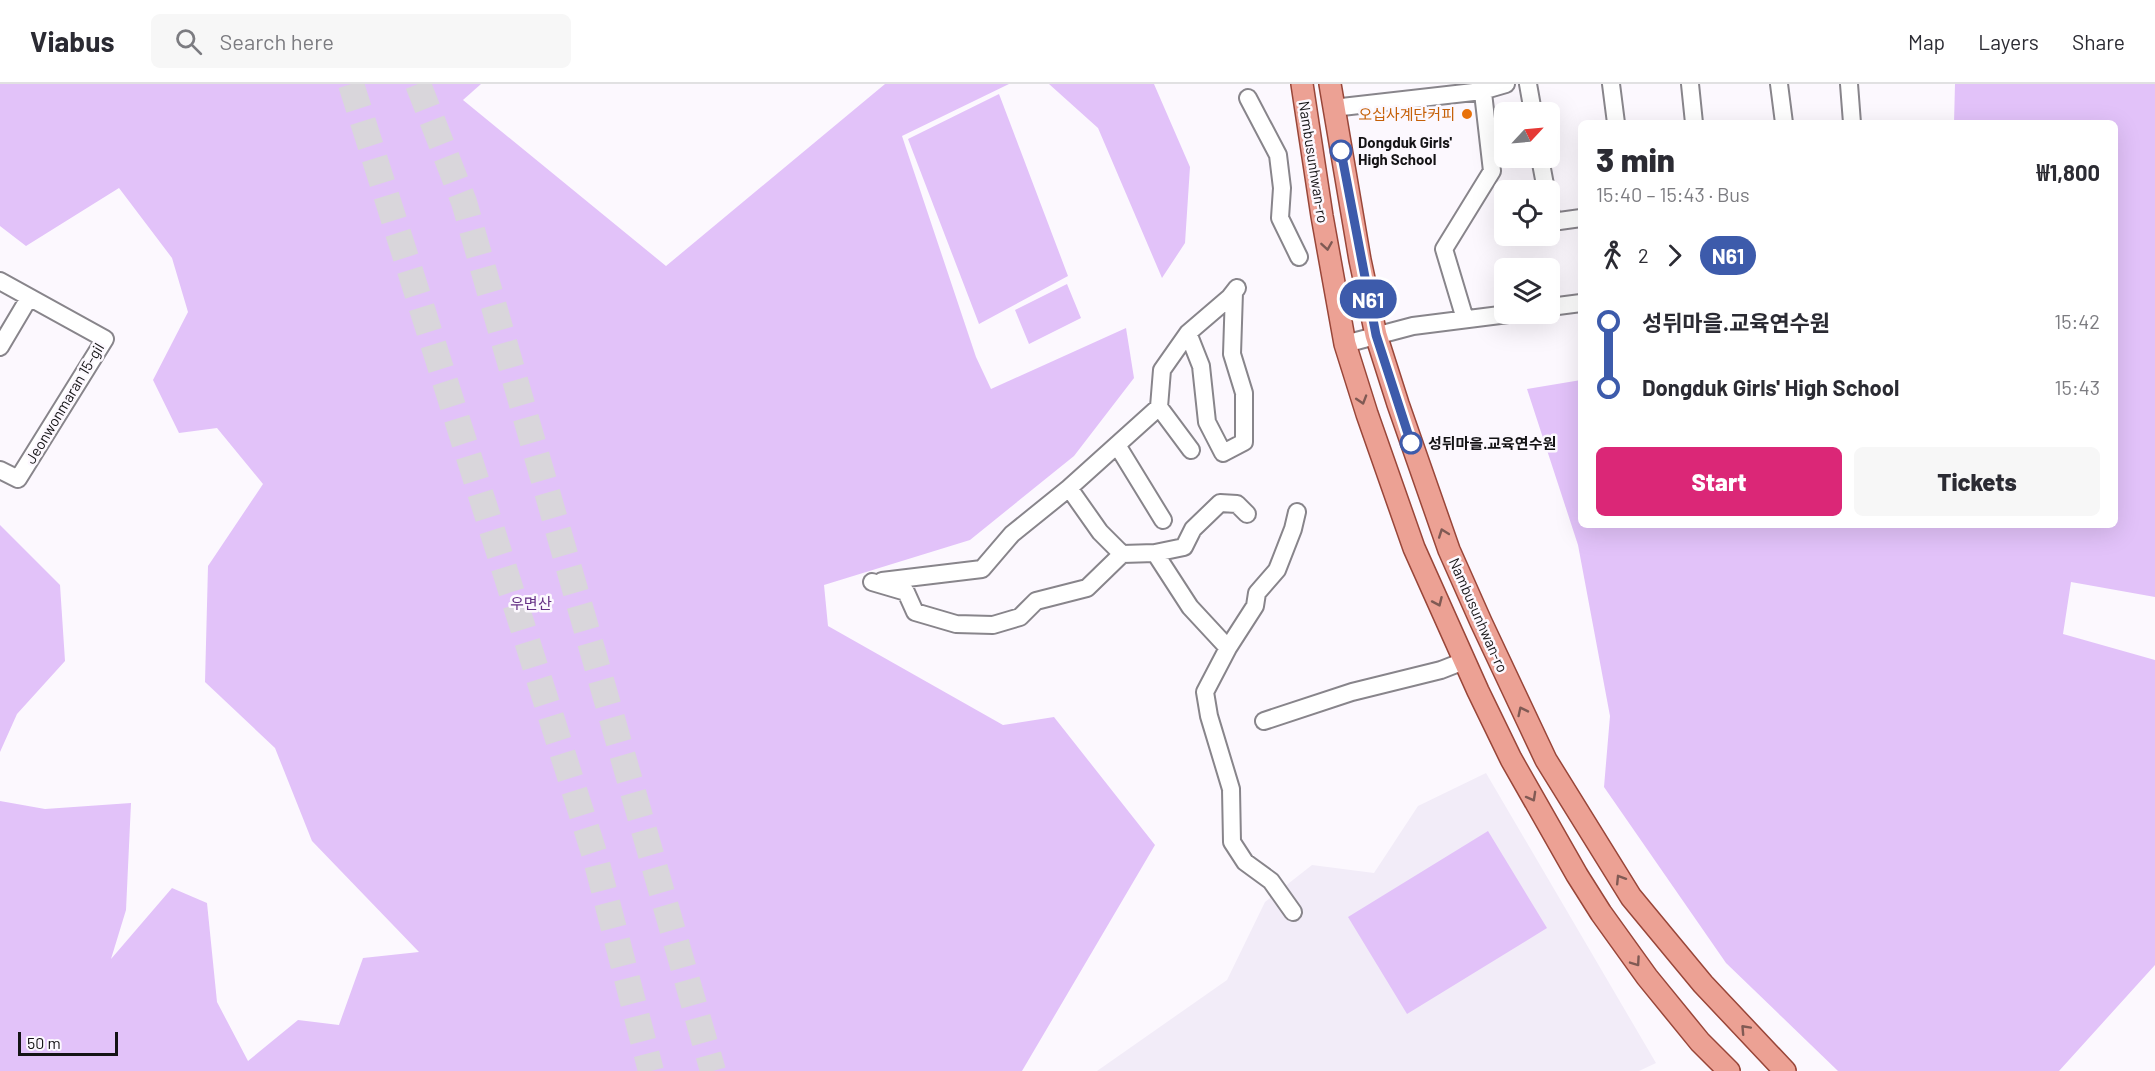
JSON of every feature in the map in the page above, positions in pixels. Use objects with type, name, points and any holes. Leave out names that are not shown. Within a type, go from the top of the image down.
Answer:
[{"type":"main road","name":"Nambusunhwan-ro","points":[[1302,84],[1327,248],[1345,344],[1414,548],[1511,759],[1601,914],[1700,1042],[1729,1071]]},
{"type":"main road","name":"Nambusunhwan-ro","points":[[1330,84],[1376,335],[1449,550],[1480,622],[1546,760],[1631,897],[1703,984],[1785,1071]]},
{"type":"street","points":[[1333,108],[1506,84]]},
{"type":"street","points":[[1528,84],[1531,102]]},
{"type":"street","points":[[1611,84],[1616,120]]},
{"type":"street","points":[[1690,84],[1694,120]]},
{"type":"street","points":[[1779,84],[1784,120]]},
{"type":"street","points":[[1849,84],[1852,120]]},
{"type":"street","points":[[1465,319],[1444,249],[1492,171],[1482,87]]},
{"type":"street","points":[[1248,98],[1278,155],[1282,188],[1281,218],[1299,257]]},
{"type":"street","points":[[1560,221],[1578,218]]},
{"type":"street","points":[[0,282],[29,298],[0,347]]},
{"type":"street","points":[[1188,333],[1201,366],[1207,422],[1223,453],[1244,442],[1244,393],[1232,354],[1237,288],[1188,333],[1162,370],[1159,407],[1191,450]]},
{"type":"street","name":"Jeonwonmaran 15-gil","points":[[0,470],[18,479],[105,339],[29,298]]},
{"type":"street","points":[[1560,306],[1578,303]]},
{"type":"street","points":[[1345,344],[1413,326],[1494,316]]},
{"type":"street","points":[[1159,407],[1069,488],[1012,534],[982,569],[872,582],[906,592],[915,612],[956,624],[993,625],[1020,617],[1036,601],[1087,588],[1122,554],[1155,553],[1184,547],[1193,529],[1220,503],[1238,504],[1247,514]]},
{"type":"street","points":[[1118,445],[1163,520]]},
{"type":"street","points":[[1069,488],[1101,532],[1122,554]]},
{"type":"street","points":[[1293,912],[1271,881],[1245,862],[1232,842],[1231,789],[1209,716],[1205,692],[1228,648],[1255,606],[1257,593],[1277,570],[1297,512]]},
{"type":"street","points":[[1155,553],[1190,607],[1228,648]]},
{"type":"street","points":[[1264,721],[1352,692],[1441,670],[1464,661]]},
{"type":"shaded area","points":[[1486,773],[1656,1063],[1639,1071],[1097,1071],[1227,980],[1265,902],[1312,865],[1374,873],[1418,806]]},
{"type":"green space","name":"우면산","points":[[0,84],[481,84],[463,100],[666,266],[885,84],[1009,84],[902,136],[976,357],[991,389],[1126,328],[1134,378],[1074,456],[970,540],[824,585],[828,626],[1003,725],[1054,717],[1155,845],[1022,1071],[0,1071],[0,801],[45,809],[131,803],[126,910],[111,959],[172,888],[207,903],[217,1002],[248,1061],[298,1020],[339,1025],[363,958],[419,952],[312,841],[275,748],[205,682],[208,566],[263,484],[217,428],[179,433],[153,380],[188,312],[172,258],[119,188],[26,246],[0,226]]},
{"type":"green space","points":[[1049,84],[1154,84],[1190,167],[1185,243],[1162,278],[1098,128]]},
{"type":"green space","points":[[1955,84],[2155,84],[2155,597],[2071,582],[2063,634],[2155,660],[2155,965],[2059,1071],[1838,1071],[1726,963],[1604,787],[1610,716],[1578,545],[1527,389],[1578,380],[1578,528],[2118,528],[2118,120],[1954,120]]},
{"type":"green space","points":[[999,94],[1068,276],[979,324],[908,139]]},
{"type":"green space","points":[[1067,284],[1081,318],[1029,344],[1015,310]]},
{"type":"green space","points":[[0,525],[60,585],[65,661],[17,714],[0,752]]},
{"type":"green space","points":[[1488,831],[1547,928],[1407,1014],[1348,917]]},
{"type":"tunnel","points":[[351,84],[595,856],[651,1071]]},
{"type":"tunnel","points":[[418,84],[464,202],[713,1071]]},
{"type":"bus line","name":"N61","points":[[1341,151],[1376,335],[1411,443]]},
{"type":"place","name":"오십사계단커피","points":[[1467,114]]},
{"type":"place","name":"Dongduk Girls' High School","points":[[1341,151]]},
{"type":"place","name":"성뒤마을.교육연수원","points":[[1411,443]]}]
